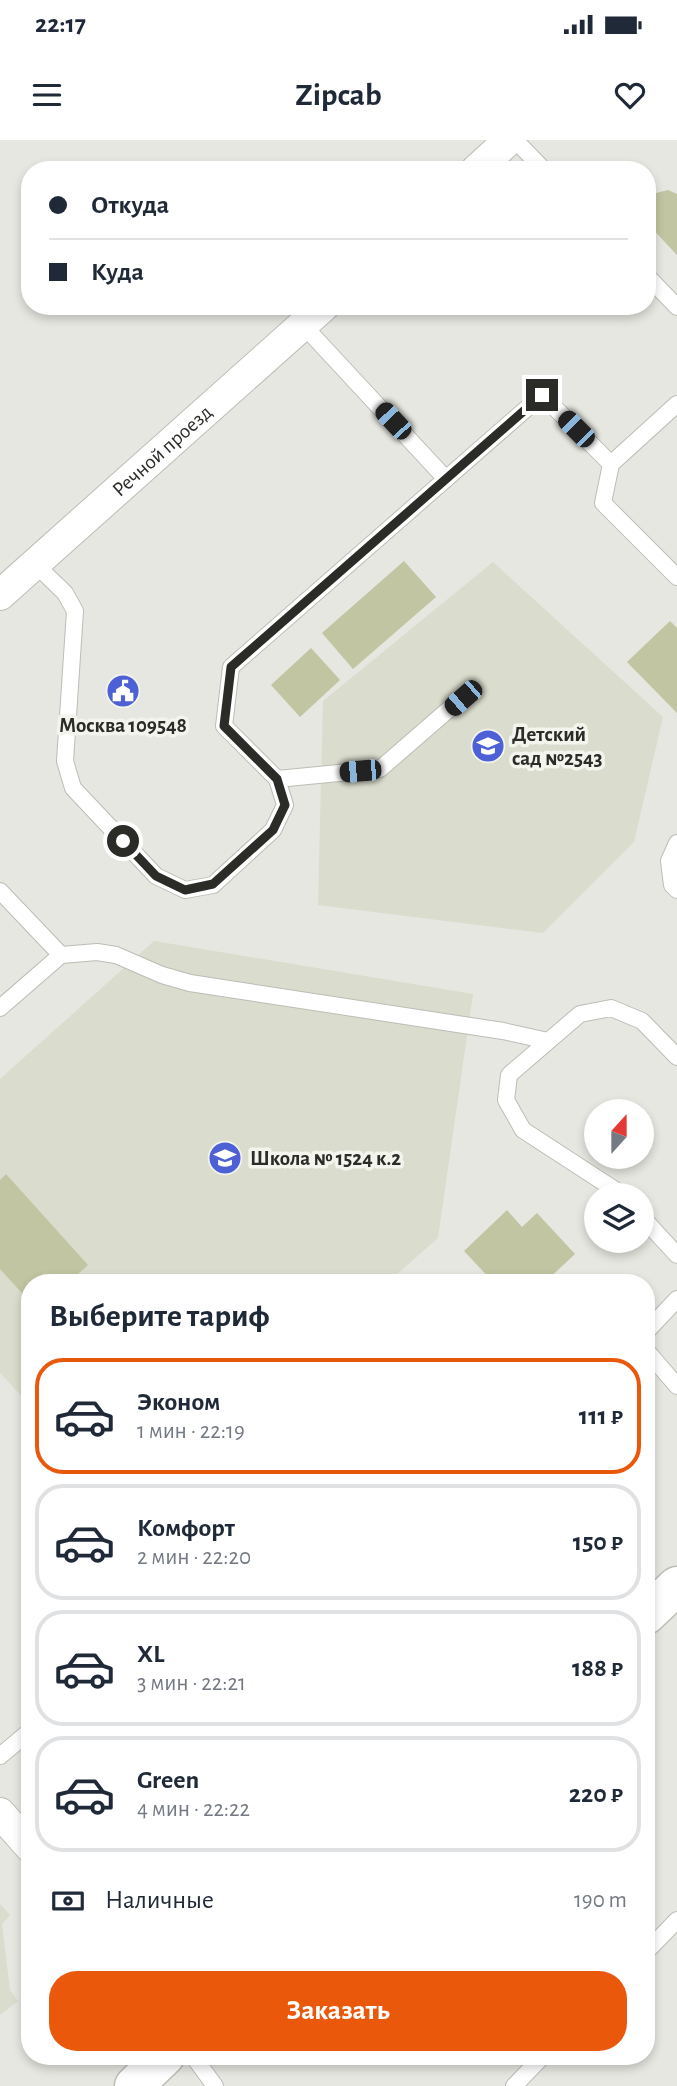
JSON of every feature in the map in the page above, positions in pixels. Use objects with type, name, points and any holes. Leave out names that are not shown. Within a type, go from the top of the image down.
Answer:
[{"type":"main road","points":[[655,1607],[677,1586]]},
{"type":"main road","points":[[134,2086],[156,2065]]},
{"type":"street","points":[[485,161],[505,142]]},
{"type":"street","name":"Речной проезд","points":[[0,595],[313,316]]},
{"type":"street","points":[[0,1812],[21,1836]]},
{"type":"lane","points":[[505,142],[531,161]]},
{"type":"lane","points":[[656,285],[677,307]]},
{"type":"lane","points":[[313,316],[446,479]]},
{"type":"lane","points":[[35,564],[65,593],[75,611],[65,761],[73,788],[156,876],[185,890],[213,884],[273,830],[285,805],[277,779],[224,726],[231,667],[542,395],[611,464]]},
{"type":"lane","points":[[677,404],[611,464],[603,502],[677,577]]},
{"type":"lane","points":[[277,779],[380,769],[463,698]]},
{"type":"lane","points":[[677,843],[669,861],[672,885],[677,890]]},
{"type":"lane","points":[[0,891],[61,955]]},
{"type":"lane","points":[[0,1008],[61,955],[97,952],[116,955],[162,975],[190,983],[503,1031],[548,1041]]},
{"type":"lane","points":[[605,1183],[523,1130],[506,1100],[509,1075],[580,1014],[611,1008],[642,1021],[674,1047]]},
{"type":"lane","points":[[654,1230],[677,1255]]},
{"type":"lane","points":[[655,1322],[677,1299]]},
{"type":"lane","points":[[655,1360],[677,1386]]},
{"type":"lane","points":[[0,1756],[21,1738]]},
{"type":"lane","points":[[655,1943],[677,1920]]},
{"type":"lane","points":[[200,2065],[215,2086]]},
{"type":"lane","points":[[514,2086],[534,2065]]},
{"type":"shaded area","name":"Детский сад №2543","points":[[493,562],[663,717],[634,842],[543,933],[318,905],[323,701]]},
{"type":"shaded area","name":"Школа № 1524 к.2","points":[[154,941],[473,994],[438,1238],[397,1274],[21,1274],[21,1395],[0,1373],[0,1079]]},
{"type":"shaded area","points":[[0,1904],[10,1915],[2,1924],[10,1990],[18,2001],[0,2015]]},
{"type":"green space","points":[[668,190],[677,194],[677,255],[656,233],[656,193]]},
{"type":"green space","points":[[404,561],[436,597],[353,669],[322,633]]},
{"type":"green space","points":[[670,621],[677,628],[677,713],[627,662]]},
{"type":"green space","points":[[311,648],[340,680],[300,717],[271,685]]},
{"type":"green space","points":[[6,1174],[88,1265],[78,1274],[21,1274],[21,1292],[0,1269],[0,1180]]},
{"type":"green space","points":[[507,1210],[522,1227],[537,1213],[575,1254],[554,1274],[486,1274],[464,1251]]},
{"type":"place","name":"Москва 109548","points":[[123,691]]},
{"type":"place","name":"Детский сад №2543","points":[[488,746]]},
{"type":"place","name":"Школа № 1524 к.2","points":[[225,1158]]},
{"type":"route","points":[[123,841],[156,876],[185,890],[213,884],[273,830],[285,805],[277,779],[224,726],[231,667],[542,395]]}]
